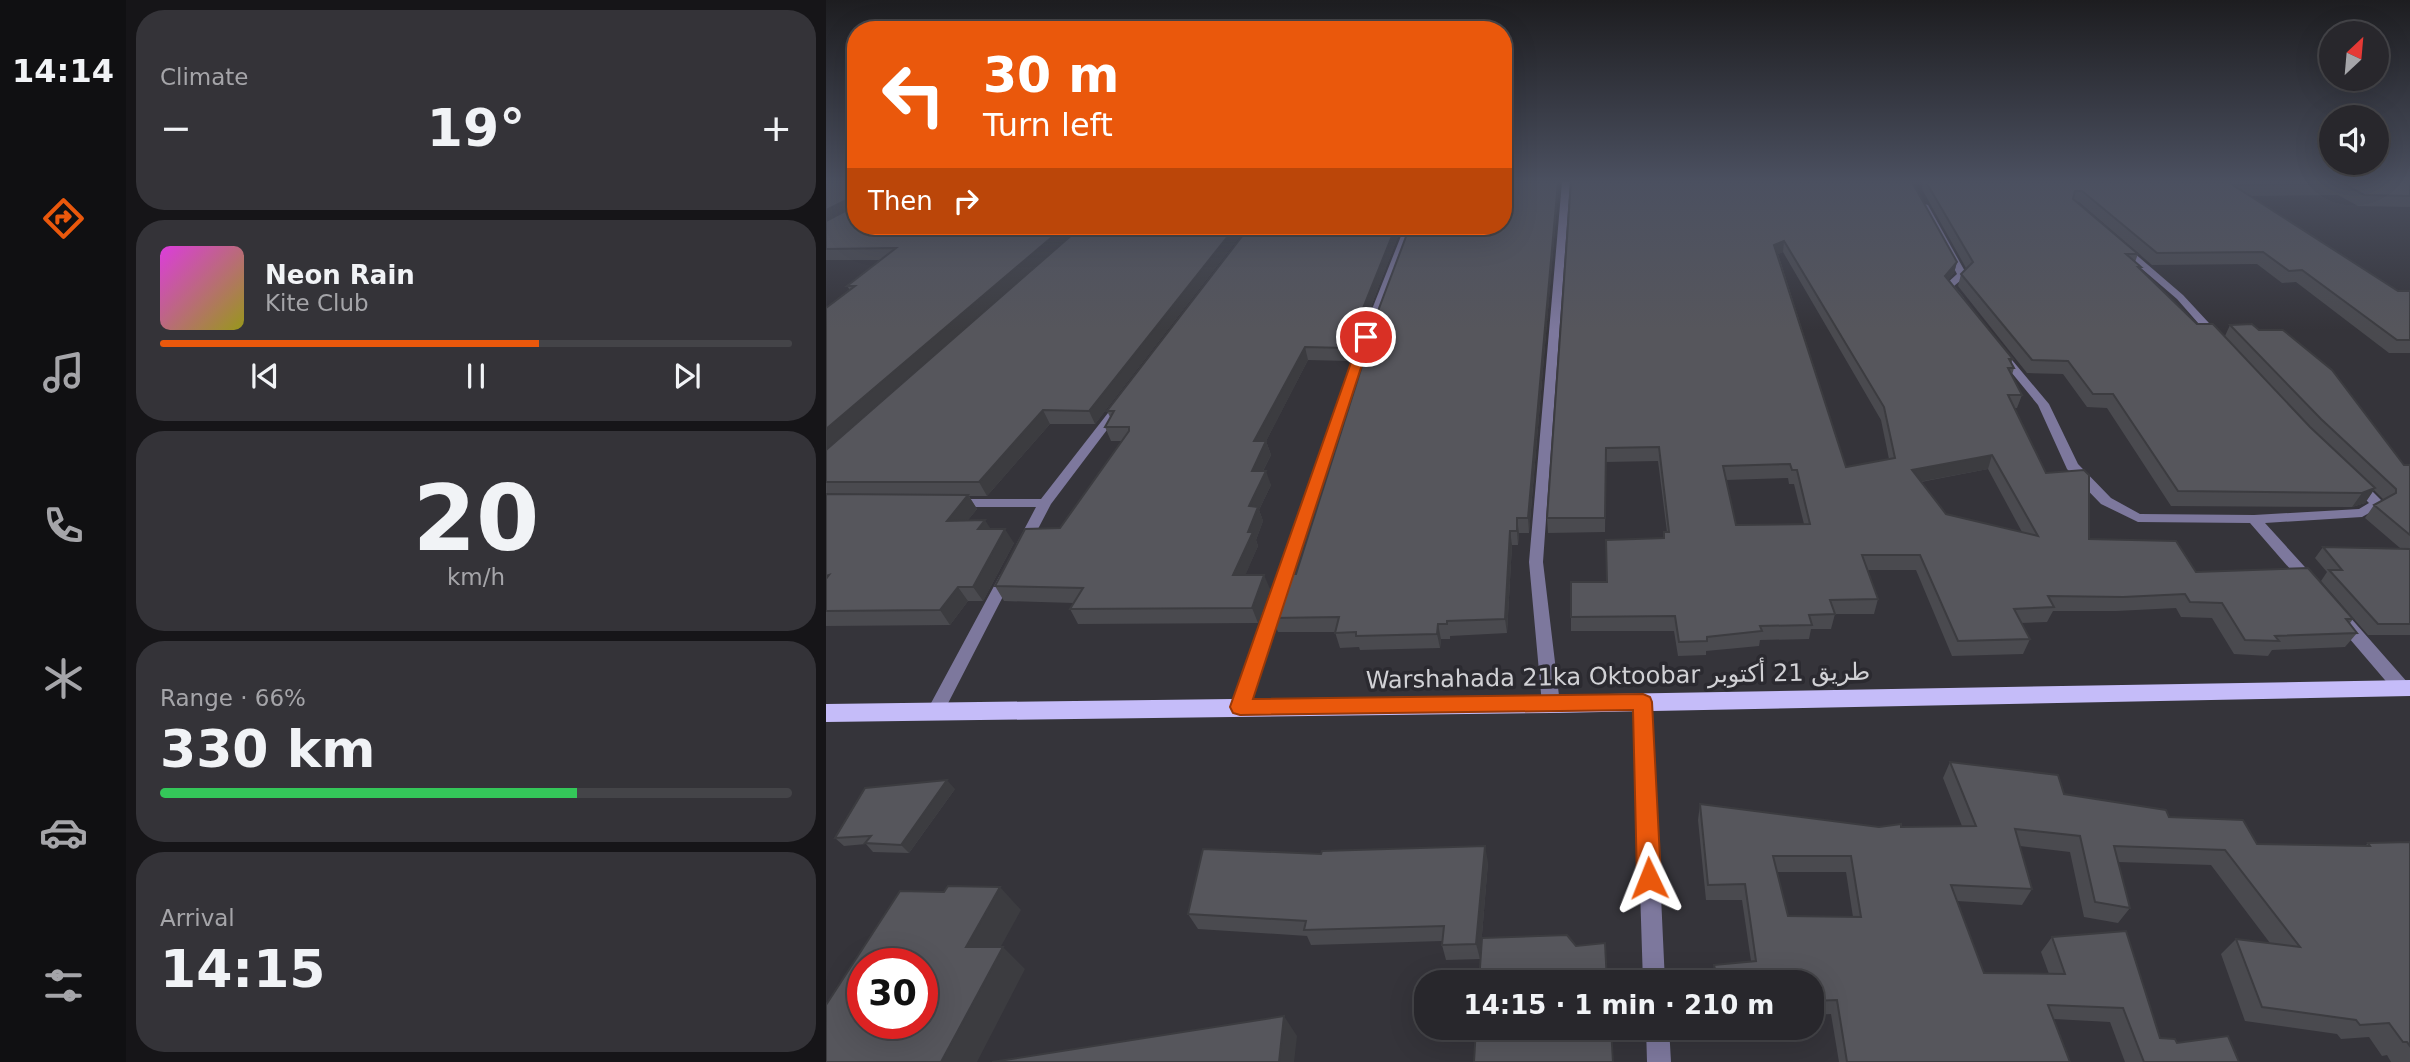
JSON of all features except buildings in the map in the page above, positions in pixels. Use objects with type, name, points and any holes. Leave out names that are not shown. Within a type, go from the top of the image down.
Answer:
[{"type":"main road","name":"Warshahada 21ka Oktoobar طريق 21 أكتوبر","points":[[826,713],[1551,704],[2406,688]]},
{"type":"street","points":[[1551,704],[1536,562],[1562,232]]},
{"type":"street","points":[[1938,232],[1962,275],[1949,286],[1965,306]]},
{"type":"street","points":[[1240,707],[1366,337],[1406,235]]},
{"type":"street","points":[[2116,243],[2180,297],[2225,347]]},
{"type":"street","points":[[1996,347],[2043,404],[2072,466],[2106,501],[2138,519],[2254,519],[2362,513],[2378,504],[2345,473]]},
{"type":"street","points":[[936,710],[1045,503],[1129,393]]},
{"type":"street","points":[[942,503],[1045,503]]},
{"type":"street","points":[[2254,519],[2315,588]]},
{"type":"street","points":[[2332,608],[2406,688]]},
{"type":"street","points":[[1643,702],[1654,970]]},
{"type":"street","points":[[1658,1040],[1659,1062]]},
{"type":"route","points":[[1366,337],[1240,707],[1643,702],[1649,878]]}]
